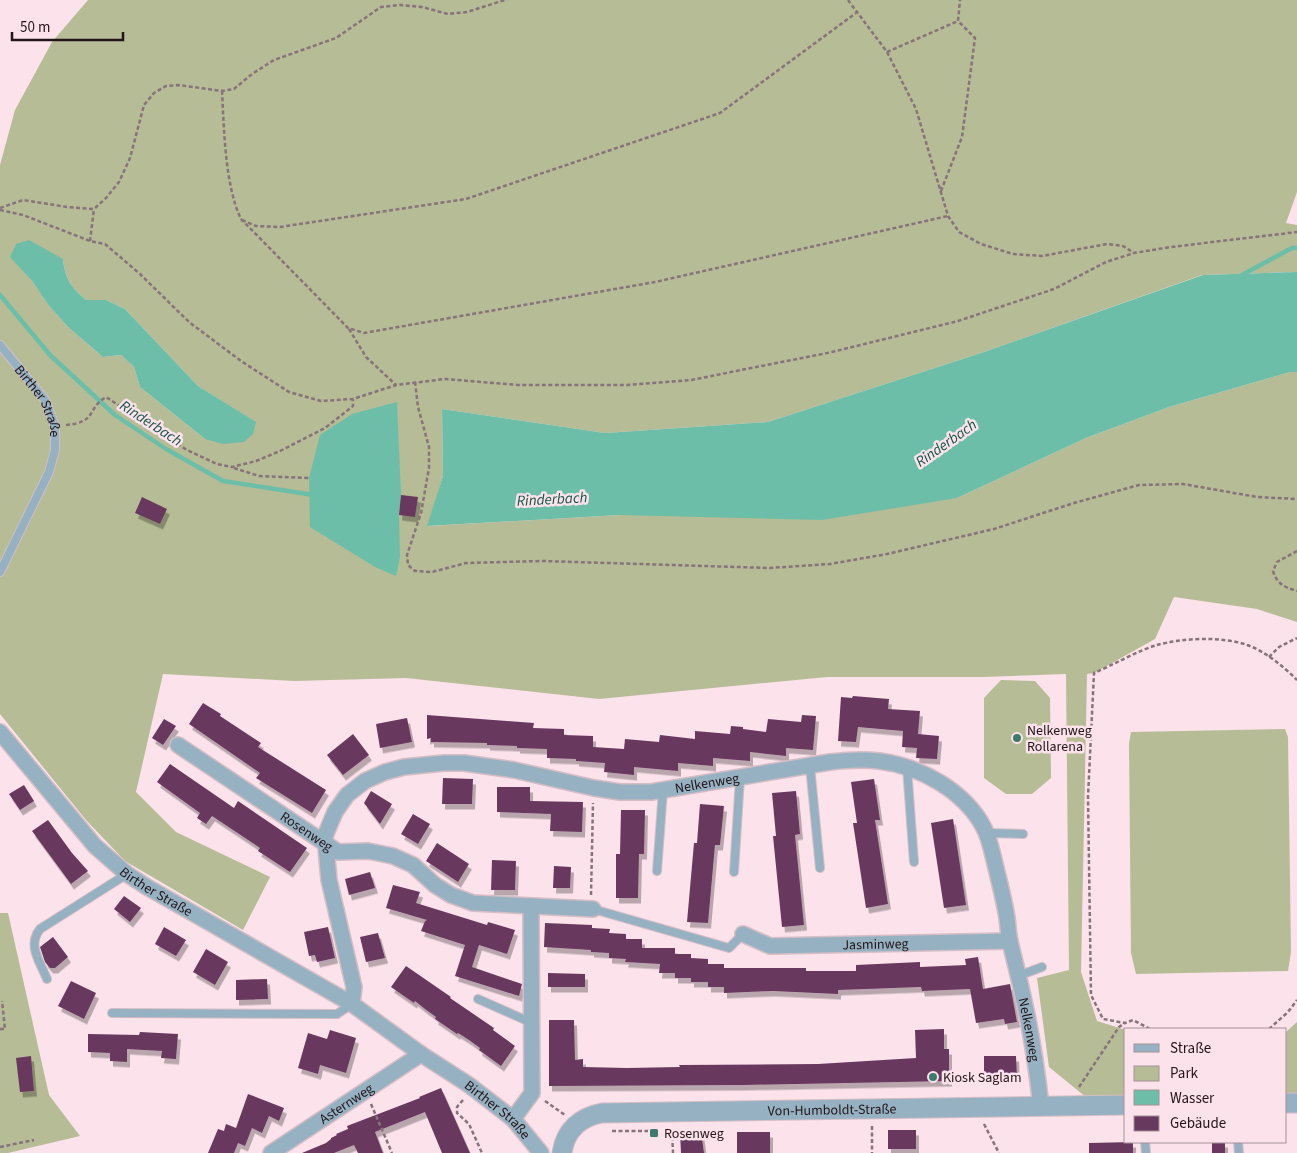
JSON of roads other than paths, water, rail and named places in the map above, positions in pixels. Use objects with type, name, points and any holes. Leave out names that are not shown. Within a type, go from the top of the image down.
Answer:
[{"type":"street","name":"Birther Straße","points":[[0,732],[95,846],[126,874],[352,1004],[469,1085],[513,1119],[541,1153]]},
{"type":"street","name":"Rosenweg","points":[[178,745],[338,852],[368,851],[393,856],[413,865],[451,895],[474,903],[592,909]]},
{"type":"street","name":"Nelkenweg","points":[[352,1004],[354,988],[329,880],[324,844],[325,836],[328,824],[347,795],[365,782],[385,772],[404,767],[464,763],[514,770],[594,788],[620,792],[651,792],[810,766],[855,760],[880,761],[907,768],[955,792],[975,815],[986,833],[1006,914],[1038,1076],[1041,1106]]},
{"type":"street","points":[[513,1119],[532,1092],[531,906]]},
{"type":"street","name":"Jasminweg","points":[[743,934],[770,946],[1010,941]]},
{"type":"street","name":"Asternweg","points":[[271,1153],[422,1054]]},
{"type":"street","name":"Von-Humboldt-Straße","points":[[562,1153],[566,1135],[576,1125],[588,1116],[602,1113],[1124,1105]]},
{"type":"lane","name":"Birther Straße","points":[[0,345],[45,400],[54,426],[55,450],[49,472],[0,572]]},
{"type":"lane","points":[[810,766],[820,868]]},
{"type":"lane","points":[[907,768],[914,862]]},
{"type":"lane","points":[[734,872],[740,778]]},
{"type":"lane","points":[[657,870],[663,790]]},
{"type":"lane","points":[[986,833],[1023,834]]},
{"type":"lane","points":[[47,979],[33,946],[40,929],[126,874]]},
{"type":"lane","points":[[592,909],[729,948],[743,934]]},
{"type":"lane","points":[[1018,976],[1042,967]]},
{"type":"lane","points":[[478,998],[532,1023]]},
{"type":"lane","points":[[112,1013],[337,1014],[352,1004]]},
{"type":"water","points":[[29,240],[63,259],[65,272],[70,282],[86,300],[106,300],[125,309],[198,386],[256,422],[253,434],[244,442],[223,444],[205,439],[140,387],[134,367],[121,355],[103,357],[69,328],[49,306],[32,281],[10,257],[16,244]]},
{"type":"water","points":[[1297,272],[1297,372],[1290,372],[1169,407],[1086,438],[957,498],[822,520],[620,515],[427,526],[443,476],[442,409],[605,433],[768,422],[981,353],[1203,275]]},
{"type":"water","points":[[397,402],[401,495],[399,515],[400,557],[396,576],[375,567],[310,527],[309,478],[320,435],[352,414]]},
{"type":"waterway","name":"Rinderbach","points":[[1240,276],[1292,248],[1297,248]]},
{"type":"waterway","name":"Rinderbach","points":[[0,295],[50,355],[115,415],[166,449],[223,481],[314,495]]},
{"type":"place","name":"Nelkenweg Rollarena","points":[[1017,738]]},
{"type":"place","name":"Kiosk Saglam","points":[[933,1077]]},
{"type":"place","name":"Rosenweg","points":[[654,1133]]}]
